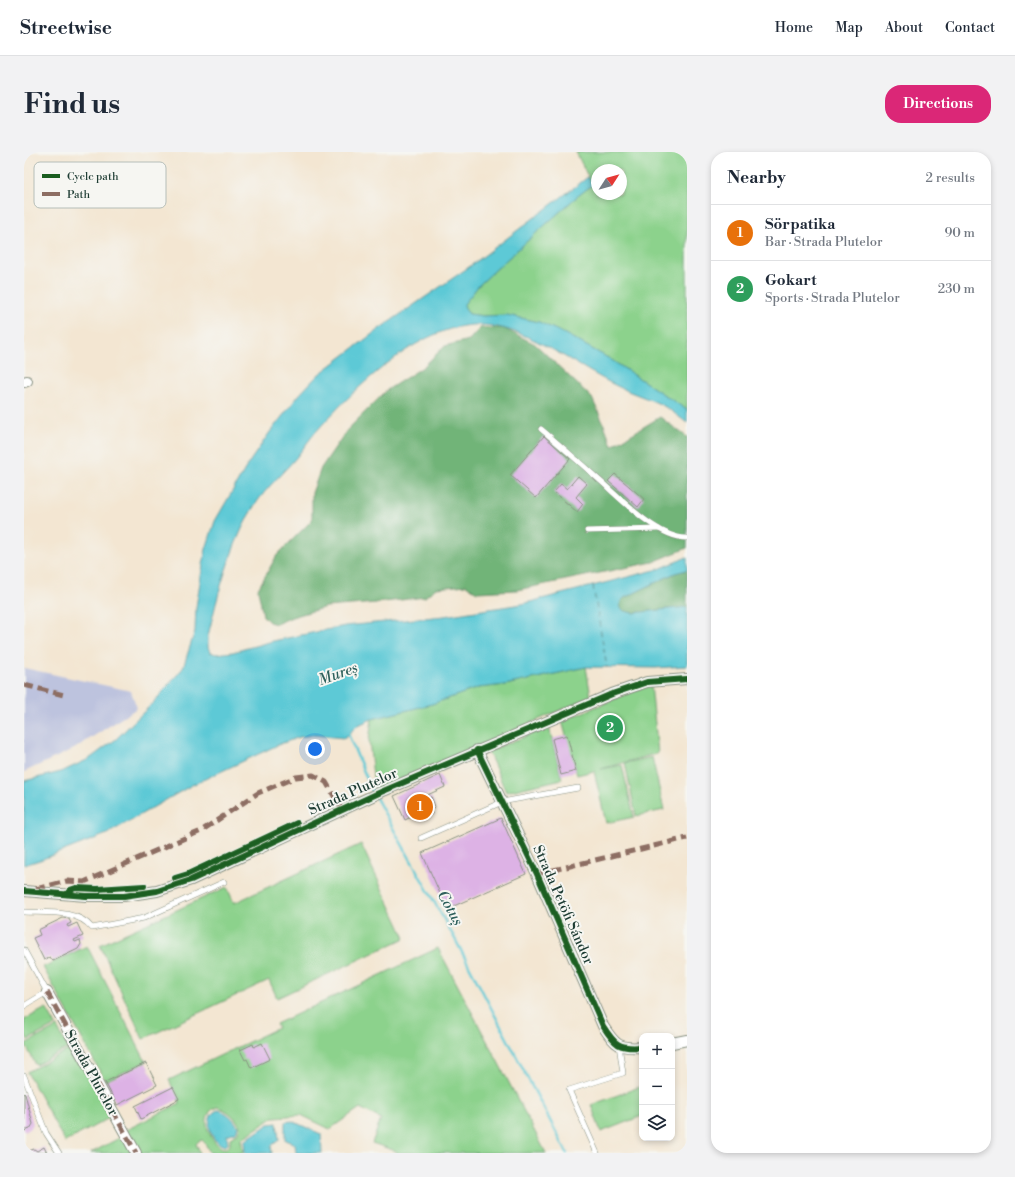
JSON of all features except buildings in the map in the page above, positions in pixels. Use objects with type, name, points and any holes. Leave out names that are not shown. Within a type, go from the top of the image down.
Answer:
[{"type":"street","name":"Strada Plutelor","points":[[24,891],[86,896],[124,896],[157,891],[191,880],[381,792],[612,694],[647,682],[687,679]]},
{"type":"street","name":"Strada Petöfi Sándor","points":[[477,750],[537,874],[604,1026],[612,1041],[619,1045]]},
{"type":"street","name":"Strada Plutelor","points":[[47,992],[136,1153]]},
{"type":"street","points":[[675,1042],[687,1040]]},
{"type":"street","points":[[619,1045],[627,1048],[639,1048]]},
{"type":"lane","points":[[541,429],[640,516],[659,529],[679,538],[687,538]]},
{"type":"lane","points":[[587,531],[659,529]]},
{"type":"lane","points":[[420,838],[502,802],[578,788]]},
{"type":"lane","points":[[24,912],[64,914],[78,917],[88,922],[92,928],[144,918],[224,882]]},
{"type":"lane","name":"Strada Plutelor","points":[[24,950],[47,992]]},
{"type":"lane","points":[[24,1006],[47,992]]},
{"type":"lane","points":[[597,1153],[569,1090],[623,1073],[619,1045]]},
{"type":"lane","points":[[24,1076],[46,1133],[59,1153]]},
{"type":"shaded area","points":[[24,668],[131,691],[137,708],[74,749],[24,772]]},
{"type":"green space","points":[[576,152],[687,152],[687,410],[610,359],[565,334],[539,322],[507,315],[483,316],[469,314],[465,309],[464,304],[479,285],[574,199],[591,186],[591,200],[627,200],[627,164],[591,164],[591,183]]},
{"type":"green space","points":[[480,328],[503,328],[535,344],[592,398],[612,446],[660,417],[687,437],[687,548],[653,562],[517,590],[477,592],[466,585],[436,588],[425,597],[326,607],[292,617],[276,624],[269,622],[263,616],[258,589],[277,555],[312,520],[312,493],[321,468],[347,430],[387,390],[423,367],[445,346],[469,340]]},
{"type":"green space","points":[[687,570],[687,607],[632,613],[624,611],[620,607],[621,601],[624,598],[675,573]]},
{"type":"green space","points":[[586,667],[591,697],[376,790],[374,785],[369,740],[372,719],[432,704],[478,688],[505,685]]},
{"type":"green space","points":[[651,685],[658,753],[601,769],[622,765],[634,817],[606,823],[594,771],[577,775],[562,721]]},
{"type":"green space","points":[[549,727],[562,779],[506,792],[488,751]]},
{"type":"green space","points":[[652,757],[664,810],[636,816],[625,763]]},
{"type":"green space","points":[[361,844],[405,938],[277,998],[269,980],[143,1039],[100,945],[227,887],[234,903]]},
{"type":"green space","points":[[87,946],[146,1062],[105,1081],[43,967]]},
{"type":"green space","points":[[438,948],[546,1153],[397,1153],[396,1151],[372,1143],[381,1119],[360,1108],[330,1129],[301,1115],[274,1117],[241,1139],[243,1153],[210,1153],[202,1140],[196,1144],[200,1153],[91,1153],[125,1135],[124,1131],[180,1103],[169,1080],[278,1028],[276,1024]],"holes":[[[217,1107],[234,1117],[240,1127],[237,1134],[230,1138],[230,1145],[227,1148],[222,1148],[217,1145],[208,1128],[207,1121],[211,1110]]]},
{"type":"green space","points":[[46,1008],[56,1025],[28,1040],[24,1033],[24,1020]]},
{"type":"green space","points":[[57,1027],[68,1048],[36,1065],[25,1044]]},
{"type":"green space","points":[[74,1047],[111,1117],[65,1142],[27,1072]]},
{"type":"green space","points":[[639,1087],[639,1117],[601,1132],[591,1105]]},
{"type":"water","name":"Mureș","points":[[588,177],[591,186],[574,199],[479,285],[464,304],[465,309],[469,314],[483,316],[507,315],[539,322],[565,334],[610,359],[687,410],[687,423],[662,405],[619,387],[535,340],[517,333],[500,327],[483,325],[461,326],[438,333],[416,344],[374,374],[318,429],[295,459],[254,506],[236,542],[220,589],[208,636],[208,647],[210,652],[216,654],[233,652],[273,641],[345,626],[444,616],[522,604],[659,569],[687,557],[687,570],[675,573],[624,598],[621,601],[620,607],[624,611],[633,613],[687,607],[687,666],[655,668],[586,667],[505,685],[478,688],[432,704],[372,719],[358,725],[344,738],[313,735],[300,737],[280,744],[192,785],[107,834],[24,865],[24,781],[61,772],[89,759],[115,740],[154,702],[183,668],[195,631],[196,607],[201,576],[206,549],[215,521],[248,464],[270,432],[299,395],[318,375],[379,329],[469,267]]},
{"type":"water","points":[[218,1110],[230,1116],[238,1127],[236,1132],[227,1135],[228,1144],[226,1146],[216,1141],[210,1130],[210,1118],[213,1113]]},
{"type":"water","points":[[292,1121],[321,1134],[322,1153],[296,1153],[295,1144],[285,1140],[285,1122]]},
{"type":"water","points":[[277,1123],[279,1140],[271,1146],[272,1153],[245,1153],[244,1141],[269,1124]]},
{"type":"waterway","name":"Cotuș","points":[[348,734],[373,793]]},
{"type":"waterway","name":"Cotuș","points":[[376,798],[455,939],[567,1153]]},
{"type":"ferry route","points":[[593,586],[607,668]]},
{"type":"marked path","points":[[24,685],[64,695]]},
{"type":"marked path","points":[[36,889],[67,881],[84,882],[201,831],[258,793],[296,777],[313,775],[326,782],[342,810]]},
{"type":"marked path","points":[[537,874],[687,838]]},
{"type":"marked path","points":[[47,992],[136,1153]]},
{"type":"cycle path","points":[[24,891],[86,896],[124,896],[157,891],[191,880],[381,792],[612,694],[647,682],[687,679]]},
{"type":"cycle path","points":[[477,750],[537,874],[603,1026],[611,1038],[618,1044],[628,1047],[639,1047]]},
{"type":"cycle path","points":[[175,878],[188,874],[297,823]]},
{"type":"cycle path","points":[[67,894],[70,890],[76,888],[97,889],[144,886]]},
{"type":"place","name":"Gokart","points":[[610,728]]},
{"type":"place","name":"Sörpatika","points":[[420,807]]}]
